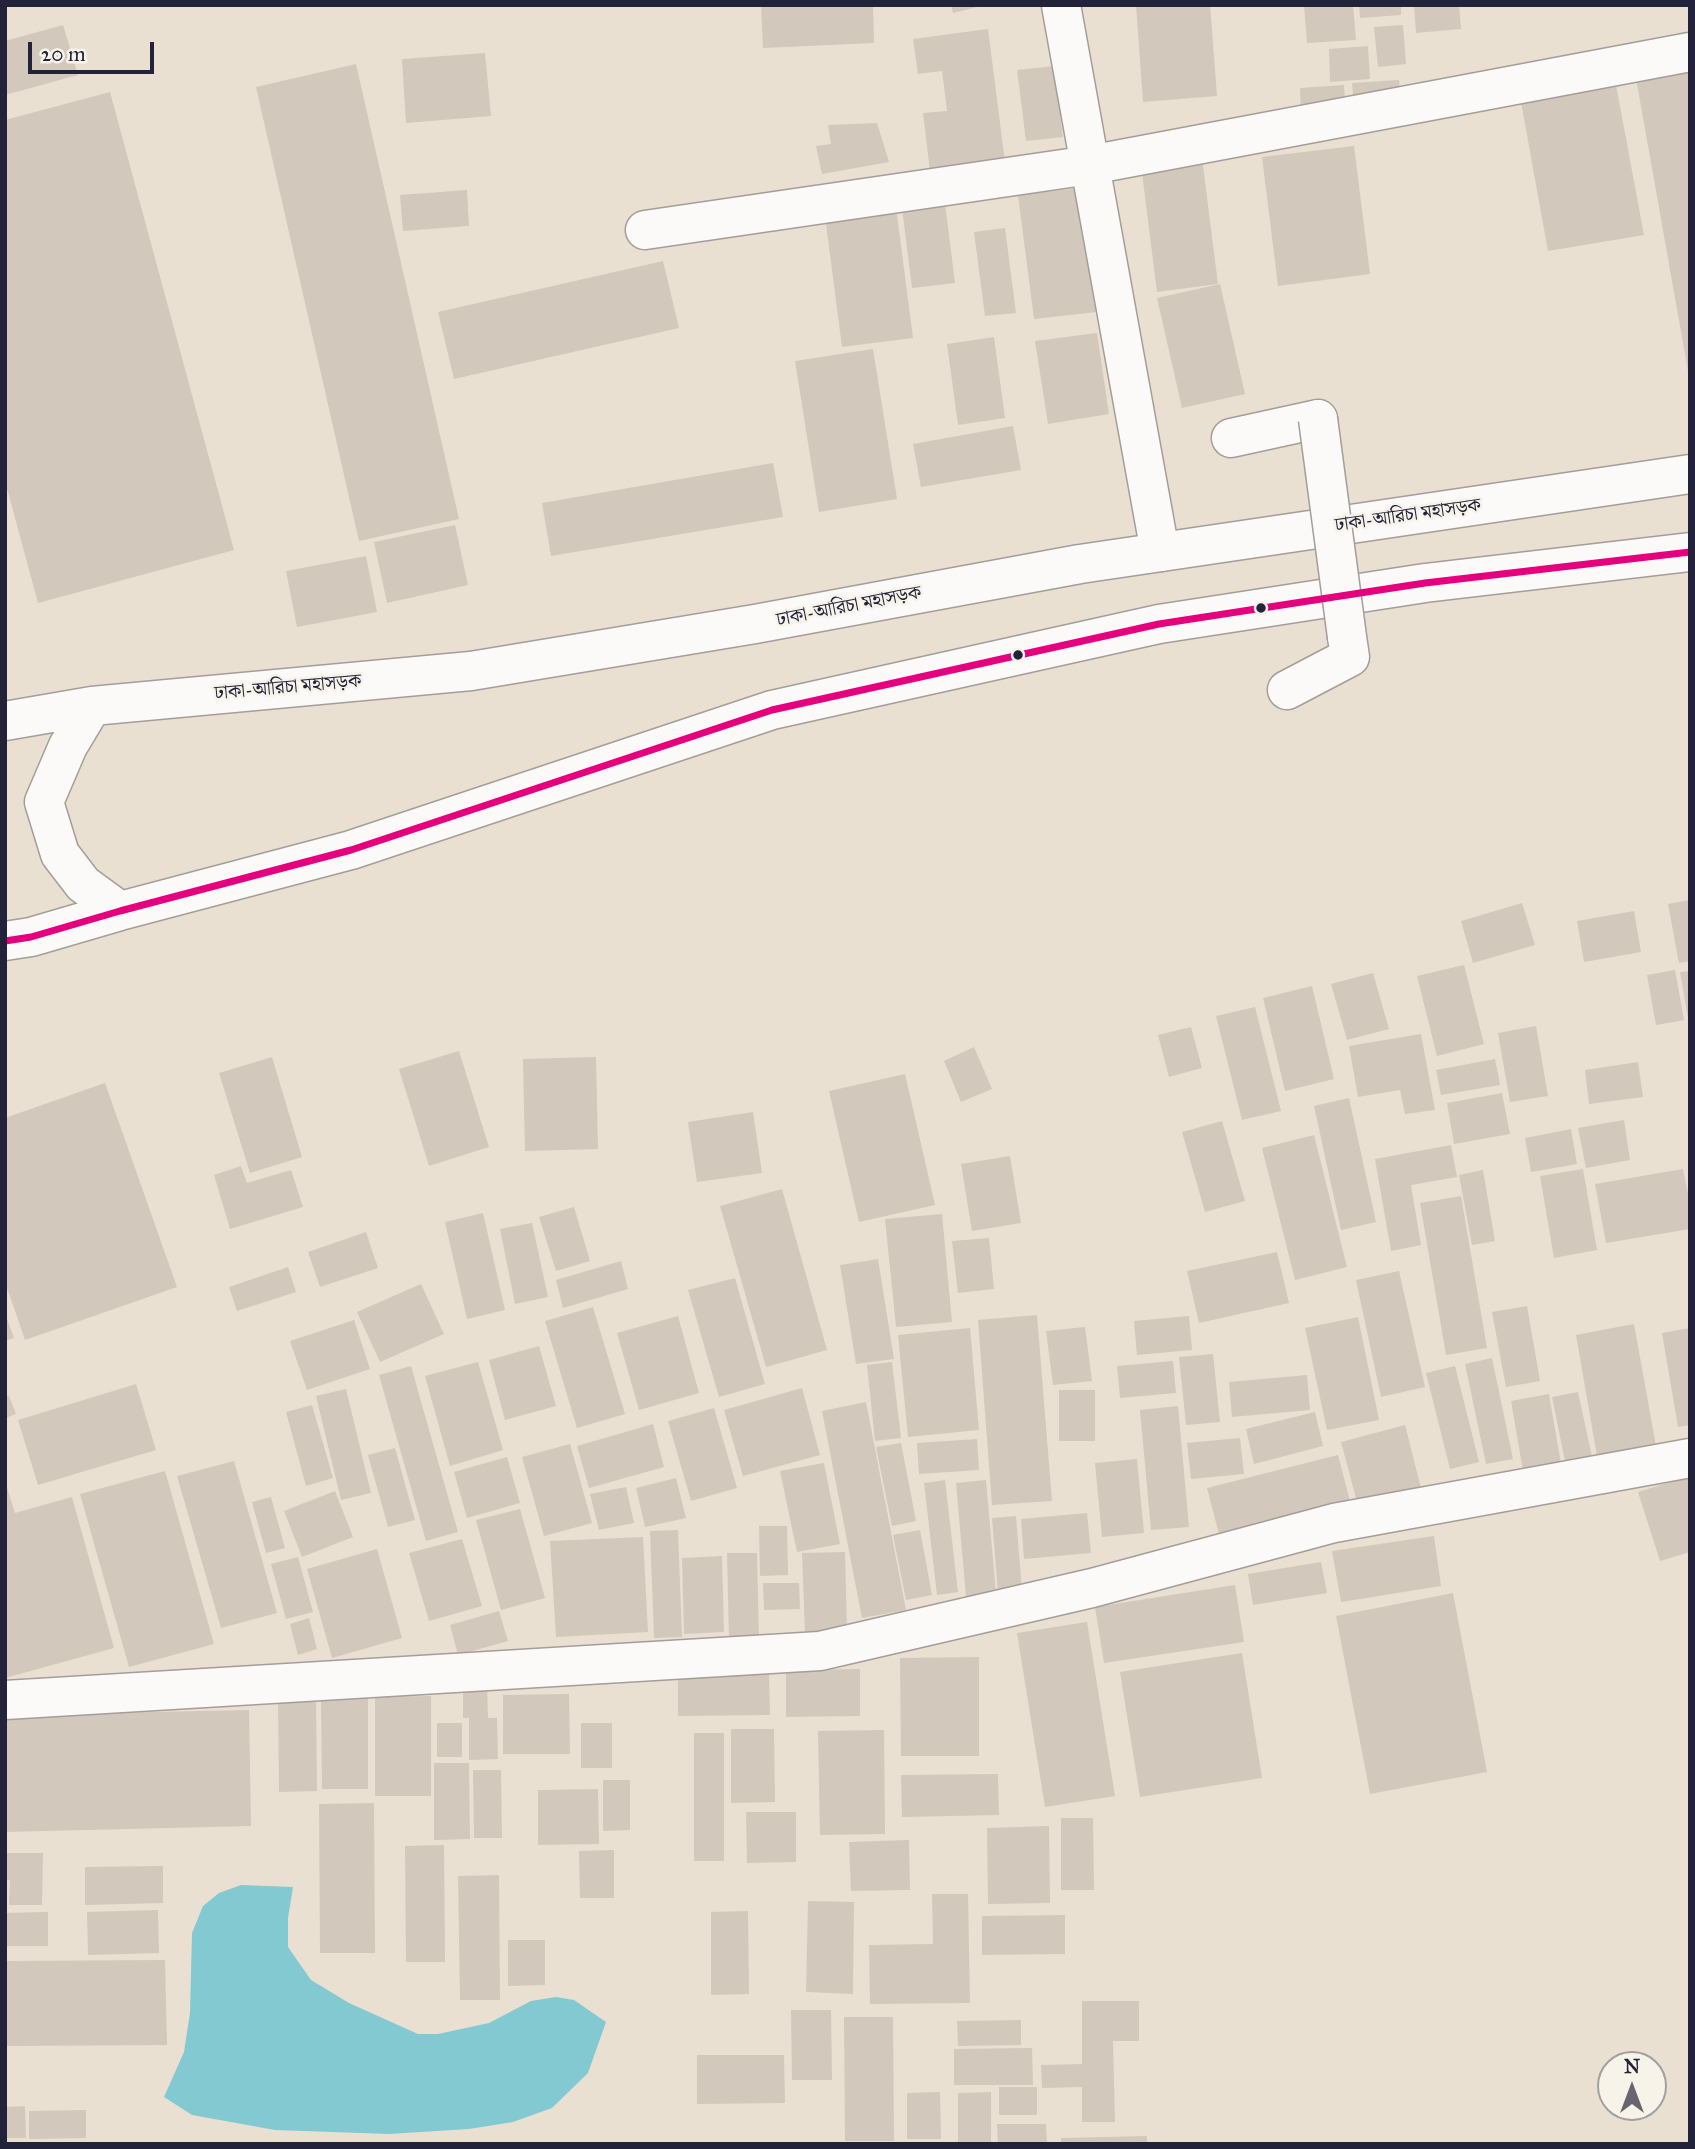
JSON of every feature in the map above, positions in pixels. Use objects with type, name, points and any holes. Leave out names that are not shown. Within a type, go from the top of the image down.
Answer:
[{"type":"main road","points":[[1061,5],[1160,552]]},
{"type":"main road","points":[[645,230],[1090,165],[1690,52]]},
{"type":"main road","points":[[1231,438],[1318,419],[1350,657],[1287,690]]},
{"type":"main road","name":"ঢাকা-আরিচা মহাসড়ক","points":[[5,721],[92,706],[471,671],[755,624],[1080,564],[1690,474]]},
{"type":"main road","points":[[5,941],[31,937],[351,850],[772,710],[1158,624],[1425,583],[1690,552]]},
{"type":"main road","points":[[92,706],[68,746],[44,802],[60,854],[83,884],[120,911]]},
{"type":"main road","points":[[5,1700],[820,1651],[1091,1588],[1334,1523],[1690,1458]]},
{"type":"water","points":[[241,1885],[293,1887],[288,1918],[288,1947],[311,1980],[349,2003],[418,2034],[438,2034],[489,2023],[531,2001],[556,1997],[574,2000],[606,2022],[588,2073],[552,2108],[513,2122],[469,2129],[389,2134],[275,2130],[192,2115],[164,2097],[184,2052],[190,2013],[192,1933],[203,1906],[219,1893]]},
{"type":"building","points":[[761,5],[873,5],[874,43],[763,48]]},
{"type":"building","points":[[951,5],[981,5],[981,6],[953,13]]},
{"type":"building","points":[[1136,5],[1210,5],[1217,96],[1143,102]]},
{"type":"building","points":[[1304,5],[1353,5],[1356,40],[1307,43]]},
{"type":"building","points":[[1359,5],[1401,5],[1401,15],[1360,18]]},
{"type":"building","points":[[1414,5],[1459,5],[1461,29],[1416,33]]},
{"type":"building","points":[[63,25],[78,75],[5,95],[5,41]]},
{"type":"building","points":[[1403,25],[1406,64],[1378,67],[1374,27]]},
{"type":"building","points":[[988,29],[1005,162],[930,172],[923,113],[947,111],[942,71],[918,74],[913,39]]},
{"type":"building","points":[[1368,46],[1370,79],[1330,82],[1329,49]]},
{"type":"building","points":[[485,53],[491,116],[406,123],[402,59]]},
{"type":"building","points":[[1690,57],[1690,371],[1688,371],[1634,67]]},
{"type":"building","points":[[356,64],[459,519],[359,541],[256,87]]},
{"type":"building","points":[[1054,66],[1063,137],[1026,141],[1017,70]]},
{"type":"building","points":[[1399,80],[1401,103],[1354,106],[1352,83]]},
{"type":"building","points":[[1344,85],[1346,116],[1301,118],[1300,88]]},
{"type":"building","points":[[1616,85],[1644,235],[1548,251],[1521,102]]},
{"type":"building","points":[[110,92],[234,550],[38,603],[5,481],[5,120]]},
{"type":"building","points":[[877,123],[889,162],[822,174],[816,146],[831,144],[828,125]]},
{"type":"building","points":[[1354,146],[1370,274],[1278,286],[1262,157]]},
{"type":"building","points":[[1202,158],[1218,284],[1157,292],[1141,165]]},
{"type":"building","points":[[1081,188],[1097,312],[1034,319],[1018,195]]},
{"type":"building","points":[[467,190],[469,226],[403,231],[400,195]]},
{"type":"building","points":[[944,195],[955,283],[912,288],[901,200]]},
{"type":"building","points":[[896,207],[913,338],[842,347],[825,216]]},
{"type":"building","points":[[1005,228],[1016,313],[985,316],[974,232]]},
{"type":"building","points":[[663,261],[679,328],[454,379],[438,312]]},
{"type":"building","points":[[1220,284],[1245,394],[1182,408],[1157,298]]},
{"type":"building","points":[[1097,333],[1109,414],[1048,424],[1035,341]]},
{"type":"building","points":[[994,337],[1005,418],[958,425],[947,344]]},
{"type":"building","points":[[873,349],[897,499],[819,512],[795,361]]},
{"type":"building","points":[[1013,426],[1021,470],[921,487],[913,444]]},
{"type":"building","points":[[773,463],[783,517],[551,556],[542,503]]},
{"type":"building","points":[[455,525],[468,585],[387,603],[374,542]]},
{"type":"building","points":[[366,556],[377,612],[297,627],[286,571]]},
{"type":"building","points":[[1690,900],[1690,961],[1679,963],[1668,904]]},
{"type":"building","points":[[1522,903],[1535,945],[1473,963],[1461,921]]},
{"type":"building","points":[[1634,911],[1641,952],[1584,962],[1577,921]]},
{"type":"building","points":[[1464,965],[1484,1044],[1437,1056],[1417,976]]},
{"type":"building","points":[[1675,970],[1684,1020],[1656,1025],[1647,975]]},
{"type":"building","points":[[1690,971],[1690,1018],[1688,1018],[1680,972]]},
{"type":"building","points":[[1373,973],[1389,1029],[1347,1040],[1331,984]]},
{"type":"building","points":[[1312,986],[1334,1079],[1285,1091],[1263,998]]},
{"type":"building","points":[[1255,1007],[1281,1111],[1242,1120],[1216,1016]]},
{"type":"building","points":[[1536,1026],[1548,1096],[1510,1102],[1498,1033]]},
{"type":"building","points":[[1191,1027],[1202,1068],[1169,1077],[1158,1035]]},
{"type":"building","points":[[1421,1034],[1435,1110],[1405,1114],[1400,1090],[1358,1097],[1349,1046]]},
{"type":"building","points":[[974,1047],[992,1089],[961,1102],[944,1061]]},
{"type":"building","points":[[459,1051],[489,1147],[429,1166],[399,1069]]},
{"type":"building","points":[[272,1057],[302,1157],[250,1173],[219,1073]]},
{"type":"building","points":[[596,1057],[598,1149],[525,1151],[523,1059]]},
{"type":"building","points":[[1495,1059],[1500,1085],[1441,1095],[1436,1070]]},
{"type":"building","points":[[1638,1062],[1643,1097],[1589,1104],[1585,1070]]},
{"type":"building","points":[[905,1074],[935,1205],[859,1222],[829,1091]]},
{"type":"building","points":[[105,1083],[177,1287],[25,1340],[5,1282],[5,1118]]},
{"type":"building","points":[[1502,1093],[1510,1134],[1454,1144],[1447,1103]]},
{"type":"building","points":[[1349,1098],[1376,1222],[1341,1230],[1314,1106]]},
{"type":"building","points":[[753,1112],[762,1173],[697,1182],[688,1122]]},
{"type":"building","points":[[1624,1120],[1630,1160],[1586,1168],[1578,1128]]},
{"type":"building","points":[[1222,1121],[1245,1201],[1205,1212],[1182,1132]]},
{"type":"building","points":[[1571,1129],[1577,1164],[1531,1172],[1525,1138]]},
{"type":"building","points":[[1314,1135],[1347,1267],[1295,1280],[1262,1148]]},
{"type":"building","points":[[1451,1145],[1457,1177],[1411,1185],[1421,1245],[1391,1251],[1375,1159]]},
{"type":"building","points":[[1010,1156],[1021,1223],[972,1231],[961,1164]]},
{"type":"building","points":[[241,1166],[247,1183],[291,1170],[303,1207],[230,1229],[214,1175]]},
{"type":"building","points":[[1583,1169],[1597,1250],[1554,1258],[1540,1176]]},
{"type":"building","points":[[1683,1169],[1690,1203],[1690,1229],[1606,1243],[1595,1184]]},
{"type":"building","points":[[1483,1170],[1495,1241],[1472,1245],[1459,1175]]},
{"type":"building","points":[[782,1189],[827,1350],[766,1367],[720,1206]]},
{"type":"building","points":[[1461,1196],[1487,1348],[1446,1355],[1420,1203]]},
{"type":"building","points":[[574,1207],[590,1261],[556,1271],[539,1217]]},
{"type":"building","points":[[483,1213],[505,1310],[467,1319],[445,1222]]},
{"type":"building","points":[[942,1214],[952,1322],[896,1327],[885,1219]]},
{"type":"building","points":[[532,1223],[548,1297],[515,1304],[500,1229]]},
{"type":"building","points":[[366,1232],[378,1268],[320,1287],[308,1252]]},
{"type":"building","points":[[989,1238],[994,1289],[958,1293],[952,1241]]},
{"type":"building","points":[[1277,1252],[1289,1303],[1199,1323],[1187,1271]]},
{"type":"building","points":[[878,1259],[894,1359],[856,1364],[840,1265]]},
{"type":"building","points":[[621,1261],[628,1289],[563,1308],[556,1280]]},
{"type":"building","points":[[288,1267],[296,1292],[237,1311],[229,1287]]},
{"type":"building","points":[[1399,1271],[1425,1387],[1381,1397],[1356,1280]]},
{"type":"building","points":[[735,1278],[765,1384],[719,1397],[688,1290]]},
{"type":"building","points":[[421,1284],[444,1334],[380,1362],[357,1312]]},
{"type":"building","points":[[1527,1306],[1540,1381],[1506,1387],[1492,1312]]},
{"type":"building","points":[[593,1307],[625,1414],[577,1428],[545,1321]]},
{"type":"building","points":[[5,1313],[14,1338],[5,1341]]},
{"type":"building","points":[[1037,1315],[1052,1501],[992,1505],[978,1320]]},
{"type":"building","points":[[678,1316],[699,1393],[639,1410],[617,1333]]},
{"type":"building","points":[[1189,1316],[1192,1350],[1137,1355],[1134,1321]]},
{"type":"building","points":[[1358,1317],[1379,1420],[1327,1430],[1305,1328]]},
{"type":"building","points":[[354,1320],[370,1369],[307,1390],[290,1341]]},
{"type":"building","points":[[1634,1324],[1656,1446],[1597,1456],[1576,1335]]},
{"type":"building","points":[[1085,1327],[1092,1381],[1053,1385],[1046,1331]]},
{"type":"building","points":[[970,1328],[979,1430],[908,1437],[898,1335]]},
{"type":"building","points":[[1690,1328],[1690,1425],[1678,1427],[1662,1333]]},
{"type":"building","points":[[539,1346],[556,1406],[505,1420],[489,1360]]},
{"type":"building","points":[[1213,1354],[1220,1422],[1186,1425],[1179,1357]]},
{"type":"building","points":[[1492,1358],[1513,1459],[1486,1464],[1465,1364]]},
{"type":"building","points":[[1173,1361],[1176,1393],[1120,1398],[1117,1366]]},
{"type":"building","points":[[478,1362],[503,1450],[450,1466],[425,1376]]},
{"type":"building","points":[[892,1362],[901,1438],[875,1441],[867,1365]]},
{"type":"building","points":[[411,1366],[458,1532],[426,1541],[379,1375]]},
{"type":"building","points":[[1455,1366],[1479,1462],[1450,1469],[1426,1373]]},
{"type":"building","points":[[1307,1375],[1310,1410],[1232,1417],[1229,1382]]},
{"type":"building","points":[[136,1384],[156,1450],[38,1485],[18,1420]]},
{"type":"building","points":[[802,1388],[820,1455],[743,1476],[724,1410]]},
{"type":"building","points":[[346,1389],[371,1493],[341,1500],[316,1396]]},
{"type":"building","points":[[1059,1390],[1095,1390],[1095,1441],[1059,1441]]},
{"type":"building","points":[[1578,1392],[1594,1466],[1567,1471],[1552,1397]]},
{"type":"building","points":[[1549,1394],[1561,1464],[1523,1471],[1511,1401]]},
{"type":"building","points":[[9,1396],[16,1414],[5,1418],[5,1397]]},
{"type":"building","points":[[866,1402],[906,1610],[862,1618],[822,1411]]},
{"type":"building","points":[[312,1405],[333,1478],[306,1486],[286,1412]]},
{"type":"building","points":[[1178,1406],[1189,1527],[1151,1530],[1140,1410]]},
{"type":"building","points":[[714,1408],[737,1488],[691,1501],[668,1421]]},
{"type":"building","points":[[1315,1412],[1323,1446],[1254,1464],[1246,1429]]},
{"type":"building","points":[[653,1424],[664,1467],[589,1488],[577,1446]]},
{"type":"building","points":[[1405,1425],[1423,1496],[1360,1513],[1341,1442]]},
{"type":"building","points":[[1240,1438],[1244,1474],[1191,1479],[1187,1443]]},
{"type":"building","points":[[977,1439],[979,1470],[919,1474],[917,1443]]},
{"type":"building","points":[[901,1443],[916,1521],[892,1526],[876,1447]]},
{"type":"building","points":[[570,1444],[592,1523],[544,1536],[522,1457]]},
{"type":"building","points":[[395,1448],[415,1520],[388,1527],[368,1455]]},
{"type":"building","points":[[1338,1455],[1350,1501],[1219,1534],[1207,1488]]},
{"type":"building","points":[[507,1457],[520,1503],[467,1518],[454,1472]]},
{"type":"building","points":[[1137,1459],[1144,1533],[1102,1537],[1095,1463]]},
{"type":"building","points":[[234,1461],[277,1613],[221,1628],[177,1476]]},
{"type":"building","points":[[824,1463],[840,1544],[797,1552],[780,1471]]},
{"type":"building","points":[[165,1471],[214,1644],[129,1667],[80,1494]]},
{"type":"building","points":[[1690,1476],[1690,1552],[1660,1561],[1638,1492]]},
{"type":"building","points":[[676,1478],[686,1518],[645,1527],[636,1488]]},
{"type":"building","points":[[945,1480],[958,1592],[937,1595],[924,1483]]},
{"type":"building","points":[[986,1480],[996,1594],[966,1597],[956,1483]]},
{"type":"building","points":[[626,1487],[634,1523],[599,1530],[590,1494]]},
{"type":"building","points":[[7,1488],[15,1513],[72,1497],[114,1648],[5,1678]]},
{"type":"building","points":[[335,1491],[353,1537],[302,1557],[284,1511]]},
{"type":"building","points":[[271,1497],[285,1548],[266,1553],[252,1502]]},
{"type":"building","points":[[520,1509],[545,1598],[501,1610],[476,1520]]},
{"type":"building","points":[[1087,1513],[1091,1553],[1024,1559],[1021,1519]]},
{"type":"building","points":[[1016,1516],[1022,1592],[998,1593],[992,1518]]},
{"type":"building","points":[[759,1526],[787,1526],[788,1575],[760,1576]]},
{"type":"building","points":[[678,1530],[682,1637],[654,1638],[650,1531]]},
{"type":"building","points":[[920,1530],[932,1595],[906,1600],[893,1535]]},
{"type":"building","points":[[1434,1536],[1441,1586],[1341,1602],[1332,1551]]},
{"type":"building","points":[[643,1537],[648,1632],[556,1637],[550,1541]]},
{"type":"building","points":[[462,1539],[482,1606],[429,1621],[409,1553]]},
{"type":"building","points":[[377,1549],[402,1638],[332,1658],[307,1569]]},
{"type":"building","points":[[845,1552],[847,1630],[805,1632],[802,1553]]},
{"type":"building","points":[[727,1553],[757,1553],[759,1638],[729,1639]]},
{"type":"building","points":[[722,1556],[724,1632],[684,1634],[682,1558]]},
{"type":"building","points":[[298,1557],[313,1612],[286,1619],[271,1564]]},
{"type":"building","points":[[1321,1562],[1327,1593],[1253,1605],[1248,1574]]},
{"type":"building","points":[[763,1583],[799,1583],[800,1609],[764,1610]]},
{"type":"building","points":[[1235,1585],[1244,1642],[1104,1663],[1095,1607]]},
{"type":"building","points":[[1453,1593],[1487,1772],[1370,1794],[1336,1616]]},
{"type":"building","points":[[499,1611],[508,1641],[458,1655],[450,1625]]},
{"type":"building","points":[[309,1618],[317,1649],[298,1655],[290,1624]]},
{"type":"building","points":[[1087,1622],[1115,1796],[1045,1807],[1017,1633]]},
{"type":"building","points":[[1242,1653],[1262,1778],[1140,1797],[1120,1672]]},
{"type":"building","points":[[979,1657],[979,1756],[901,1756],[900,1658]]},
{"type":"building","points":[[860,1669],[860,1716],[786,1717],[786,1670]]},
{"type":"building","points":[[678,1674],[769,1674],[770,1715],[678,1716]]},
{"type":"building","points":[[463,1684],[487,1684],[488,1718],[497,1718],[498,1759],[469,1760],[469,1718],[463,1718]]},
{"type":"building","points":[[569,1694],[570,1754],[503,1754],[503,1695]]},
{"type":"building","points":[[316,1695],[317,1791],[279,1792],[278,1696]]},
{"type":"building","points":[[431,1696],[431,1796],[375,1796],[375,1697]]},
{"type":"building","points":[[368,1697],[368,1789],[322,1789],[321,1698]]},
{"type":"building","points":[[249,1710],[251,1826],[5,1832],[5,1715]]},
{"type":"building","points":[[437,1723],[462,1723],[462,1757],[437,1757]]},
{"type":"building","points":[[581,1723],[612,1723],[612,1768],[581,1768]]},
{"type":"building","points":[[731,1729],[774,1729],[775,1802],[731,1803]]},
{"type":"building","points":[[884,1730],[885,1834],[820,1835],[818,1731]]},
{"type":"building","points":[[694,1733],[724,1733],[724,1861],[694,1861]]},
{"type":"building","points":[[434,1763],[469,1763],[470,1839],[434,1840]]},
{"type":"building","points":[[473,1770],[501,1770],[502,1838],[474,1838]]},
{"type":"building","points":[[998,1774],[999,1815],[902,1817],[901,1775]]},
{"type":"building","points":[[603,1780],[630,1780],[630,1830],[603,1831]]},
{"type":"building","points":[[598,1789],[599,1844],[538,1845],[538,1790]]},
{"type":"building","points":[[374,1803],[375,1953],[320,1953],[319,1804]]},
{"type":"building","points":[[746,1812],[796,1812],[796,1862],[747,1863]]},
{"type":"building","points":[[1061,1818],[1093,1818],[1094,1890],[1061,1890]]},
{"type":"building","points":[[1049,1826],[1050,1903],[988,1904],[987,1828]]},
{"type":"building","points":[[909,1840],[910,1890],[851,1891],[849,1842]]},
{"type":"building","points":[[444,1845],[445,1962],[406,1962],[405,1846]]},
{"type":"building","points":[[614,1850],[614,1898],[580,1898],[579,1851]]},
{"type":"building","points":[[5,1853],[43,1853],[42,1905],[9,1905],[10,1880],[5,1880]]},
{"type":"building","points":[[163,1866],[163,1903],[85,1905],[85,1867]]},
{"type":"building","points":[[499,1875],[500,2000],[460,2000],[458,1876]]},
{"type":"building","points":[[932,1894],[968,1894],[970,2003],[870,2004],[869,1945],[933,1944]]},
{"type":"building","points":[[808,1901],[854,1902],[853,1994],[806,1992]]},
{"type":"building","points":[[158,1910],[159,1953],[88,1955],[87,1912]]},
{"type":"building","points":[[748,1911],[749,1994],[711,1995],[711,1912]]},
{"type":"building","points":[[48,1912],[48,1946],[5,1946],[5,1913]]},
{"type":"building","points":[[1065,1915],[1065,1954],[982,1955],[982,1916]]},
{"type":"building","points":[[508,1940],[545,1940],[545,1985],[508,1986]]},
{"type":"building","points":[[165,1960],[167,2045],[5,2046],[5,1961]]},
{"type":"building","points":[[1082,2001],[1139,2001],[1139,2041],[1113,2041],[1115,2122],[1082,2122],[1082,2087],[1042,2088],[1041,2065],[1082,2064]]},
{"type":"building","points":[[791,2010],[831,2010],[832,2080],[792,2080]]},
{"type":"building","points":[[844,2017],[893,2017],[894,2141],[845,2141]]},
{"type":"building","points":[[1021,2020],[1021,2045],[958,2046],[957,2021]]},
{"type":"building","points":[[1032,2048],[1033,2085],[954,2085],[954,2049]]},
{"type":"building","points":[[697,2055],[784,2055],[785,2103],[697,2104]]},
{"type":"building","points":[[999,2087],[1037,2087],[1037,2115],[999,2115]]},
{"type":"building","points":[[940,2092],[941,2139],[907,2139],[907,2093]]},
{"type":"building","points":[[991,2092],[991,2144],[958,2144],[958,2093]]},
{"type":"building","points":[[25,2106],[26,2138],[5,2138],[5,2107]]},
{"type":"building","points":[[86,2110],[86,2138],[29,2139],[29,2111]]},
{"type":"building","points":[[997,2124],[1046,2124],[1047,2144],[998,2144]]},
{"type":"building","points":[[1147,2136],[1147,2144],[1061,2144],[1061,2138]]},
{"type":"transit line","points":[[5,941],[31,937],[351,850],[772,710],[1159,624],[1425,583],[1690,552]]}]
